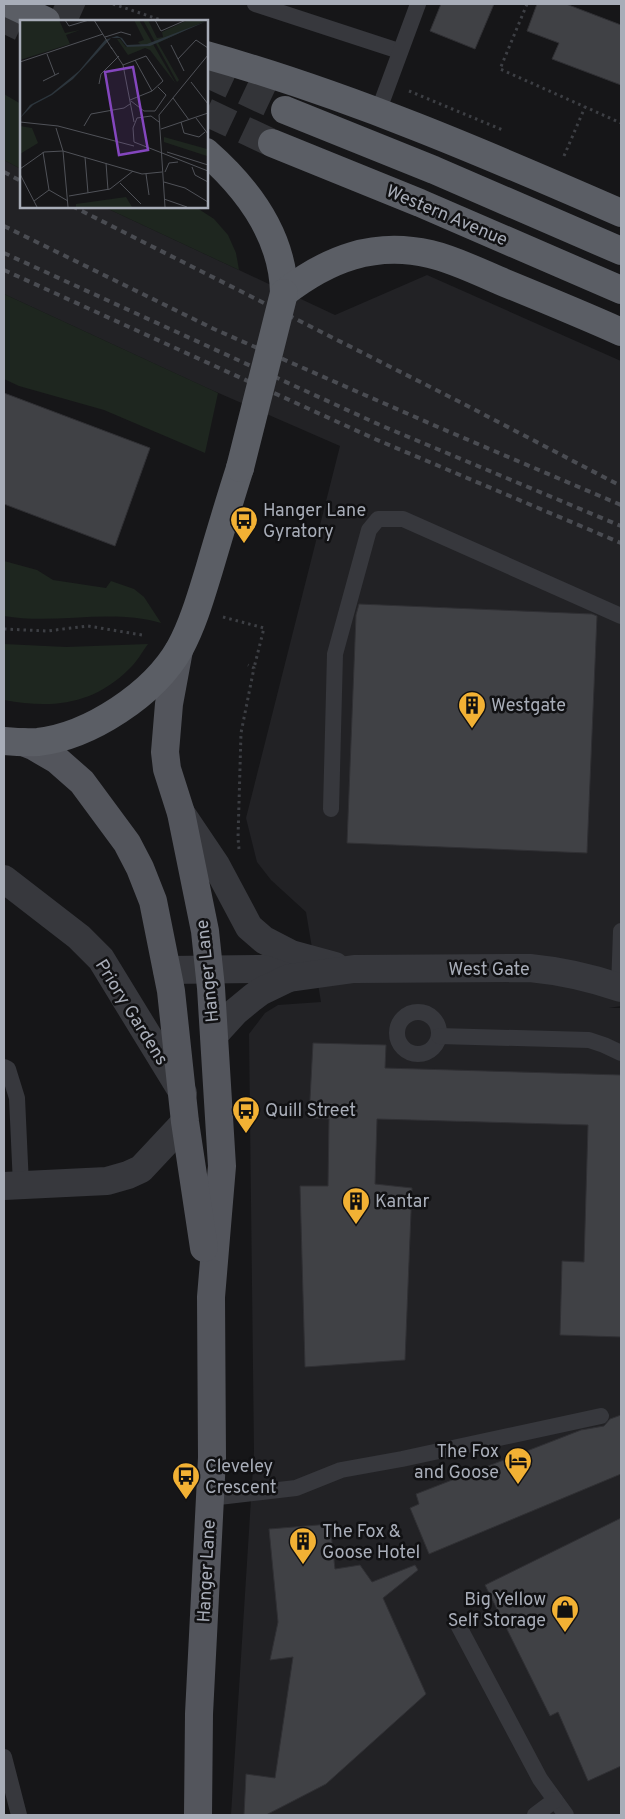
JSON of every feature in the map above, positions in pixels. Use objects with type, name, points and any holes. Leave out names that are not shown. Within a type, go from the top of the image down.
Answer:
[{"type":"highway","points":[[10,4],[44,20]]},
{"type":"highway","points":[[208,56],[278,76],[378,112],[621,213]]},
{"type":"highway","name":"Western Avenue","points":[[285,110],[434,170],[621,251]]},
{"type":"highway","name":"Western Avenue","points":[[272,142],[621,290]]},
{"type":"highway","points":[[13,742],[36,742],[85,728],[100,721],[135,698],[168,666],[179,650],[196,610],[240,468],[284,293],[281,265],[272,236],[260,214],[241,185],[208,154]]},
{"type":"highway","points":[[284,293],[314,272],[338,260],[369,252],[411,251],[431,254],[465,266],[621,332]]},
{"type":"main road","name":"Hanger Lane","points":[[179,650],[165,729],[165,752],[167,769],[181,813],[203,922],[209,970],[222,1166],[211,1296],[212,1458],[199,1714],[198,1815]]},
{"type":"main road","name":"Hanger Lane","points":[[13,742],[42,751],[57,760],[82,782],[127,843],[154,901],[167,970],[185,1122],[211,1296]]},
{"type":"street","name":"West Gate","points":[[181,813],[216,865],[249,927],[264,940],[291,954],[324,964],[354,969]]},
{"type":"street","name":"Priory Gardens","points":[[4,879],[79,938],[101,959],[183,1094]]},
{"type":"street","name":"West Gate","points":[[214,1035],[235,1012],[252,998],[289,978],[354,969],[530,968],[552,970],[620,988]]},
{"type":"street","name":"West Gate","points":[[167,970],[264,969],[289,978]]},
{"type":"street","points":[[13,1185],[107,1181],[128,1175],[142,1169],[185,1122]]},
{"type":"lane","points":[[255,4],[399,52]]},
{"type":"lane","points":[[378,112],[418,4]]},
{"type":"lane","points":[[331,809],[335,654],[369,530],[378,520],[403,519],[621,616]]},
{"type":"lane","points":[[620,988],[621,931]]},
{"type":"lane","points":[[439,1036],[589,1040],[604,1044],[621,1053]]},
{"type":"lane","points":[[4,1067],[8,1069],[17,1098],[13,1185]]},
{"type":"lane","points":[[210,1498],[296,1488],[341,1470],[420,1456],[601,1416]]},
{"type":"lane","points":[[458,1623],[540,1779],[566,1815]]},
{"type":"lane","points":[[4,1757],[19,1815]]},
{"type":"lane","points":[[535,1815],[555,1800]]},
{"type":"path","points":[[113,4],[161,20]]},
{"type":"path","points":[[527,4],[500,69],[621,122]]},
{"type":"path","points":[[564,156],[585,107]]},
{"type":"path","points":[[196,610],[264,628],[241,733],[238,838],[241,856]]},
{"type":"path","points":[[4,629],[47,632],[88,626],[142,635]]},
{"type":"path","points":[[248,665],[254,668]]},
{"type":"shaded area","points":[[4,94],[20,103],[20,168],[4,160]]},
{"type":"shaded area","points":[[4,160],[20,168],[20,208],[106,208],[335,315],[427,275],[621,361],[621,1006],[609,1008],[621,1008],[621,1815],[231,1815],[254,1452],[249,1034],[265,1013],[278,1005],[321,1002],[306,912],[271,880],[257,862],[246,818],[340,446],[207,388],[4,294]]},
{"type":"shaded area","points":[[106,208],[197,208],[214,219],[228,235],[236,253],[239,270]]},
{"type":"shaded area","points":[[4,294],[218,393],[205,453],[104,410],[19,386],[4,379]]},
{"type":"shaded area","points":[[4,561],[37,570],[53,580],[106,588],[111,581],[134,589],[144,597],[161,623],[122,617],[43,619],[4,616]]},
{"type":"shaded area","points":[[4,644],[66,647],[148,644],[132,666],[101,690],[71,701],[39,704],[4,700]]},
{"type":"building","points":[[441,4],[494,4],[475,49],[430,31]]},
{"type":"building","points":[[537,4],[566,4],[621,25],[621,85],[552,59],[559,43],[527,31]]},
{"type":"building","points":[[4,393],[150,448],[115,546],[4,504]]},
{"type":"building","name":"Westgate","points":[[359,604],[592,614],[597,616],[587,853],[347,843],[356,615]]},
{"type":"building","name":"Kantar","points":[[313,1043],[386,1045],[385,1068],[621,1075],[621,1337],[560,1335],[562,1261],[584,1262],[588,1125],[377,1119],[375,1184],[412,1188],[405,1360],[305,1367],[300,1186],[328,1186],[329,1119],[309,1118]]},
{"type":"building","name":"The Fox and Goose","points":[[621,1415],[621,1474],[429,1554],[410,1508],[419,1504],[416,1494],[581,1430],[604,1426],[610,1419]]},
{"type":"building","name":"Big Yellow Self Storage","points":[[621,1518],[621,1766],[588,1781],[558,1712],[550,1716],[485,1585]]},
{"type":"building","points":[[330,1524],[335,1569],[360,1565],[372,1582],[415,1565],[418,1570],[383,1598],[426,1694],[326,1784],[266,1815],[244,1815],[246,1774],[275,1778],[293,1657],[270,1660],[278,1622],[269,1529]]},
{"type":"tunnel","points":[[55,4],[91,20]]},
{"type":"tunnel","points":[[4,19],[20,27]]},
{"type":"tunnel","points":[[208,74],[285,110]]},
{"type":"tunnel","points":[[208,113],[272,143]]},
{"type":"railway","points":[[4,172],[20,180]]},
{"type":"railway","points":[[76,208],[458,401],[621,486]]},
{"type":"railway","points":[[4,226],[214,329],[621,505]]},
{"type":"railway","points":[[4,253],[380,425],[621,526]]},
{"type":"railway","points":[[4,270],[375,439],[621,543]]},
{"type":"place","name":"Hanger Lane Gyratory","points":[[244,544]]},
{"type":"place","name":"Westgate","points":[[472,729]]},
{"type":"place","name":"Quill Street","points":[[246,1134]]},
{"type":"place","name":"Kantar","points":[[356,1225]]},
{"type":"place","name":"The Fox and Goose","points":[[518,1485]]},
{"type":"place","name":"Cleveley Crescent","points":[[186,1500]]},
{"type":"place","name":"The Fox & Goose Hotel","points":[[303,1565]]},
{"type":"place","name":"Big Yellow Self Storage","points":[[565,1633]]}]
